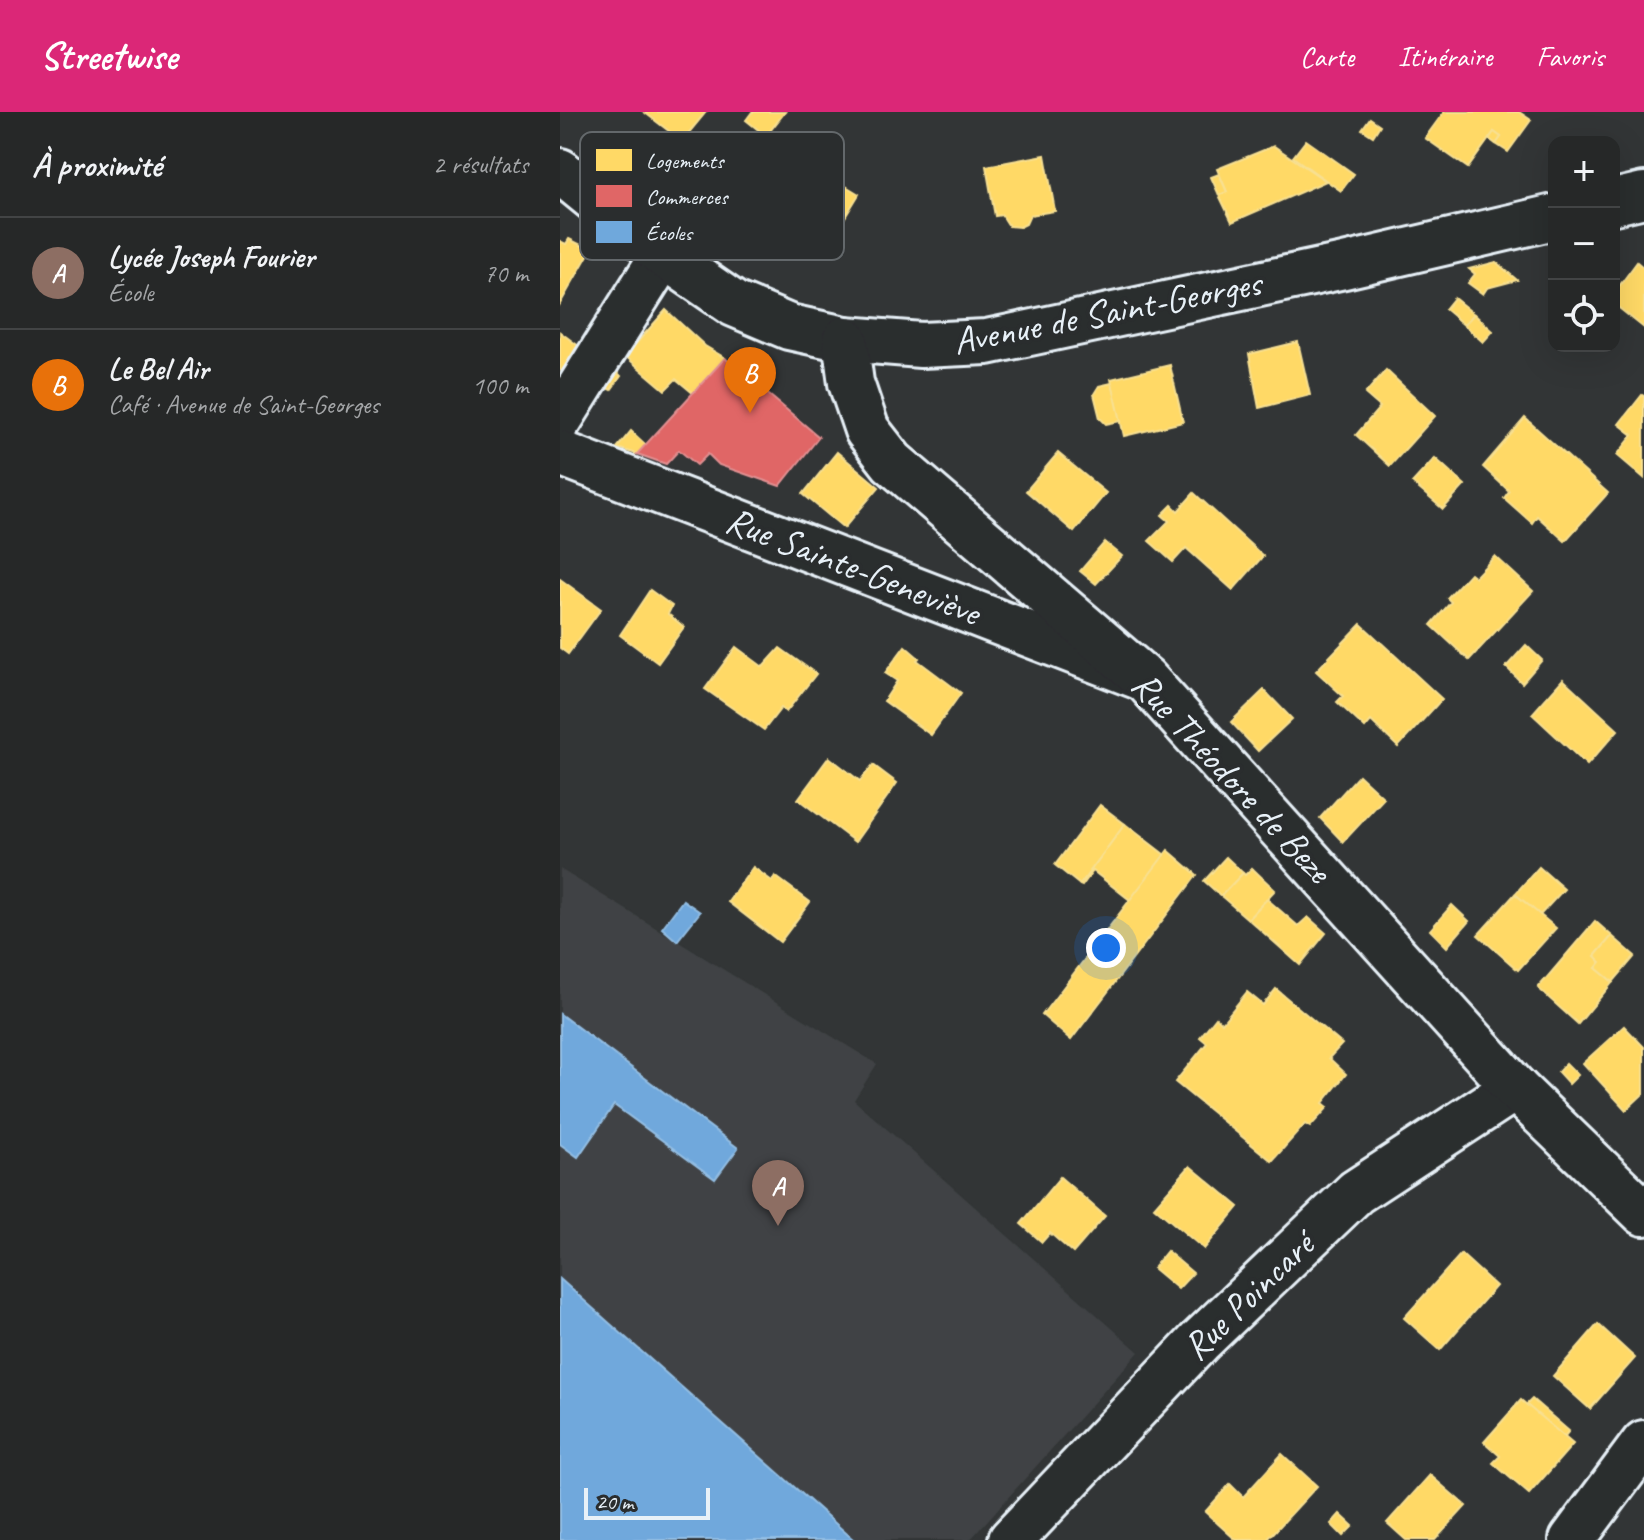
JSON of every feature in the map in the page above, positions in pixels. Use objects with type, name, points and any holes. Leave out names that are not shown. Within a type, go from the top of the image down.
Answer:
[{"type":"street","name":"Avenue de Saint-Georges","points":[[560,171],[580,187]]},
{"type":"street","points":[[1620,201],[1644,195]]},
{"type":"street","name":"Avenue de Saint-Georges","points":[[670,260],[734,304],[789,327],[845,339],[921,345],[987,342],[1344,266],[1548,218]]},
{"type":"street","points":[[560,419],[660,260]]},
{"type":"street","name":"Rue Théodore de Beze","points":[[845,339],[851,383],[867,430],[892,462],[1145,679],[1515,1088],[1644,1213]]},
{"type":"street","name":"Rue Sainte-Geneviève","points":[[560,453],[1145,679]]},
{"type":"street","name":"Rue Poincaré","points":[[1011,1540],[1200,1341],[1356,1192],[1515,1088]]},
{"type":"street","points":[[1572,1540],[1644,1443]]},
{"type":"shaded area","points":[[560,869],[877,1064],[854,1100],[1139,1352],[970,1540],[560,1540]]},
{"type":"building: Logements","points":[[644,112],[706,112],[689,132],[670,132]]},
{"type":"building: Logements","points":[[752,112],[785,112],[769,132],[761,132],[746,120]]},
{"type":"building: Logements","points":[[1444,112],[1519,112],[1531,120],[1508,152],[1496,144],[1501,137],[1494,132],[1468,168],[1425,138]]},
{"type":"building: Logements","points":[[1370,118],[1380,125],[1373,136],[1362,129]]},
{"type":"building: Logements","points":[[1494,132],[1501,137],[1496,144],[1489,139]]},
{"type":"building: Logements","points":[[1306,140],[1354,174],[1341,191],[1293,157]]},
{"type":"building: Logements","points":[[1274,146],[1326,181],[1232,222],[1219,195],[1227,192],[1217,169]]},
{"type":"building: Logements","points":[[1045,155],[1055,211],[1030,215],[1026,224],[1020,227],[1009,226],[1002,215],[995,216],[986,166]]},
{"type":"building: Logements","points":[[1219,174],[1227,192],[1219,195],[1211,177]]},
{"type":"building: Logements","points":[[844,185],[859,194],[844,219]]},
{"type":"building: Logements","points":[[569,239],[580,244],[580,260],[585,260],[560,304],[560,241],[566,244]]},
{"type":"building: Logements","points":[[1496,262],[1517,280],[1487,288],[1483,294],[1468,283],[1475,274],[1469,269]]},
{"type":"building: Logements","points":[[1637,262],[1644,268],[1644,328],[1620,309],[1620,285]]},
{"type":"building: Logements","points":[[1454,298],[1474,314],[1464,325],[1445,309]]},
{"type":"building: Logements","points":[[666,310],[705,346],[725,358],[693,393],[676,379],[665,390],[625,356]]},
{"type":"building: Logements","points":[[1474,314],[1493,331],[1483,342],[1464,325]]},
{"type":"building: Logements","points":[[560,332],[580,347],[565,374],[560,370]]},
{"type":"building: Logements","points":[[1298,342],[1310,395],[1259,408],[1249,354]]},
{"type":"building: Logements","points":[[1170,365],[1183,422],[1124,436],[1111,379]]},
{"type":"building: Logements","points":[[613,368],[621,376],[611,390],[600,385]]},
{"type":"building: Logements","points":[[1386,370],[1435,416],[1390,466],[1356,435],[1380,407],[1365,394]]},
{"type":"building: Logements","points":[[1112,383],[1121,421],[1106,424],[1100,418],[1094,394],[1099,386]]},
{"type":"building: Logements","points":[[1642,395],[1644,478],[1617,455],[1633,435],[1619,424]]},
{"type":"building: Logements","points":[[1525,418],[1608,493],[1565,541],[1537,516],[1532,523],[1504,498],[1509,491],[1483,467]]},
{"type":"building: Logements","points":[[631,431],[646,445],[637,454],[617,448]]},
{"type":"building: Logements","points":[[837,452],[879,487],[844,528],[803,494]]},
{"type":"building: Logements","points":[[1058,453],[1106,493],[1074,532],[1026,491]]},
{"type":"building: Logements","points":[[1435,458],[1465,485],[1443,509],[1412,483]]},
{"type":"building: Logements","points":[[1194,493],[1263,556],[1233,590],[1186,548],[1173,562],[1149,541],[1169,521],[1162,515],[1172,505],[1178,511]]},
{"type":"building: Logements","points":[[1105,542],[1122,556],[1096,584],[1080,571]]},
{"type":"building: Logements","points":[[1495,556],[1533,591],[1469,660],[1431,625],[1451,602],[1447,598],[1470,573],[1475,577]]},
{"type":"building: Logements","points":[[560,579],[601,609],[568,654],[560,648]]},
{"type":"building: Logements","points":[[650,590],[672,606],[668,614],[684,627],[658,663],[620,635]]},
{"type":"building: Logements","points":[[1361,624],[1442,699],[1398,747],[1371,721],[1365,728],[1337,702],[1343,696],[1316,671]]},
{"type":"building: Logements","points":[[1526,645],[1542,660],[1522,683],[1506,667]]},
{"type":"building: Logements","points":[[905,646],[919,658],[917,660],[961,693],[931,735],[884,701],[897,681],[885,673]]},
{"type":"building: Logements","points":[[736,647],[763,667],[780,648],[816,674],[786,712],[781,708],[764,730],[705,689]]},
{"type":"building: Logements","points":[[1563,679],[1618,730],[1587,765],[1532,714]]},
{"type":"building: Logements","points":[[1264,690],[1292,719],[1258,751],[1231,722]]},
{"type":"building: Logements","points":[[829,757],[860,781],[873,765],[897,783],[855,842],[798,799]]},
{"type":"building: Logements","points":[[1359,775],[1384,798],[1343,842],[1320,818]]},
{"type":"building: Logements","points":[[1100,805],[1125,824],[1080,885],[1055,865]]},
{"type":"building: Logements","points":[[1125,824],[1165,855],[1130,900],[1093,871],[1080,885]]},
{"type":"building: Logements","points":[[1168,850],[1197,875],[1071,1040],[1042,1015]]},
{"type":"building: Logements","points":[[1226,857],[1243,873],[1221,896],[1204,881]]},
{"type":"building: Logements","points":[[753,867],[772,881],[775,876],[810,902],[780,942],[728,902]]},
{"type":"building: Logements","points":[[1539,867],[1564,889],[1540,915],[1515,894]]},
{"type":"building: Logements","points":[[1252,868],[1275,890],[1248,919],[1221,896]]},
{"type":"building: Logements","points":[[1515,894],[1556,928],[1518,970],[1478,935]]},
{"type":"building: Logements","points":[[1267,899],[1298,926],[1308,917],[1326,933],[1300,965],[1248,919]]},
{"type":"building: Logements","points":[[1452,905],[1469,921],[1447,947],[1430,930]]},
{"type":"building: Logements","points":[[1595,921],[1612,936],[1595,956],[1601,962],[1596,968],[1613,982],[1578,1024],[1538,988]]},
{"type":"building: Logements","points":[[1612,936],[1635,956],[1613,982],[1596,968],[1601,962],[1595,956]]},
{"type":"building: Logements","points":[[1276,989],[1342,1044],[1329,1058],[1346,1074],[1323,1103],[1328,1107],[1310,1127],[1305,1124],[1272,1161],[1175,1082],[1207,1043],[1200,1037],[1216,1017],[1222,1023],[1247,992],[1263,1005]]},
{"type":"building: Logements","points":[[1624,1026],[1644,1047],[1644,1093],[1626,1110],[1583,1063]]},
{"type":"building: Logements","points":[[1566,1063],[1578,1075],[1569,1084],[1558,1072]]},
{"type":"building: Logements","points":[[1190,1166],[1239,1207],[1204,1249],[1154,1207]]},
{"type":"building: Logements","points":[[1060,1177],[1105,1216],[1073,1253],[1050,1233],[1042,1242],[1021,1224]]},
{"type":"building: Logements","points":[[1167,1251],[1193,1273],[1178,1289],[1153,1268]]},
{"type":"building: Logements","points":[[1461,1254],[1496,1286],[1440,1350],[1404,1318]]},
{"type":"building: Logements","points":[[1598,1324],[1635,1358],[1590,1409],[1553,1376]]},
{"type":"building: Logements","points":[[1532,1399],[1569,1431],[1564,1437],[1526,1405]]},
{"type":"building: Logements","points":[[1521,1400],[1573,1444],[1529,1494],[1493,1463],[1500,1456],[1484,1442]]},
{"type":"building: Logements","points":[[1282,1454],[1317,1486],[1267,1540],[1236,1540],[1205,1512],[1230,1484],[1243,1497]]},
{"type":"building: Logements","points":[[1430,1475],[1466,1506],[1435,1540],[1406,1540],[1387,1523]]},
{"type":"building: Logements","points":[[1340,1514],[1353,1526],[1343,1536],[1331,1524]]},
{"type":"building: Commerces","points":[[725,358],[819,437],[780,486],[719,465],[708,454],[697,465],[679,450],[666,464],[637,454]]},
{"type":"building: Écoles","points":[[683,900],[700,912],[677,941],[662,928]]},
{"type":"building: Écoles","points":[[560,1014],[738,1148],[715,1179],[614,1105],[578,1157],[560,1144]]},
{"type":"building: Écoles","points":[[560,1279],[633,1344],[854,1540],[560,1540]]},
{"type":"place","name":"Le Bel Air","points":[[750,413]]},
{"type":"place","name":"Lycée Joseph Fourier","points":[[778,1226]]}]
